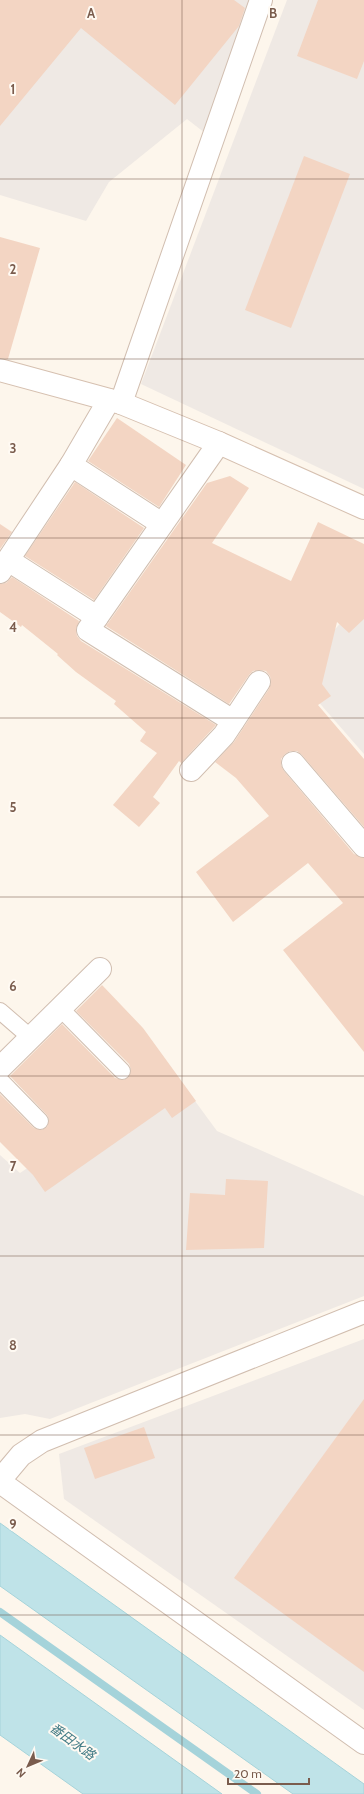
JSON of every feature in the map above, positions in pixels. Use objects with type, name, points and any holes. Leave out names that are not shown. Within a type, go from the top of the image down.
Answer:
[{"type":"street","points":[[97,617],[4,566],[115,402],[262,0]]},
{"type":"street","points":[[0,370],[115,402],[219,443],[364,508]]},
{"type":"street","points":[[219,443],[88,630],[233,721]]},
{"type":"street","points":[[71,465],[162,524]]},
{"type":"street","points":[[191,770],[224,735],[259,682]]},
{"type":"street","points":[[293,764],[364,846]]},
{"type":"street","points":[[0,1068],[100,969]]},
{"type":"street","points":[[364,1312],[42,1441],[20,1455],[0,1481],[364,1743]]},
{"type":"lane","points":[[60,1008],[122,1071]]},
{"type":"lane","points":[[0,1011],[30,1037]]},
{"type":"lane","points":[[0,1080],[40,1121]]},
{"type":"shaded area","points":[[0,0],[250,0],[205,133],[187,119],[109,182],[86,221],[0,195]]},
{"type":"shaded area","points":[[287,0],[364,0],[364,489],[141,384]]},
{"type":"shaded area","points":[[355,607],[364,618],[364,754],[309,691],[319,647]]},
{"type":"shaded area","points":[[173,1071],[217,1131],[364,1196],[364,1296],[50,1419],[25,1414],[0,1418],[0,1155],[20,1173]]},
{"type":"shaded area","points":[[364,1339],[364,1710],[64,1499],[59,1454]]},
{"type":"water","points":[[0,1523],[364,1784],[364,1794],[293,1794],[0,1586]]},
{"type":"water","name":"番田水路","points":[[0,1635],[222,1794],[83,1794],[0,1735]]},
{"type":"building","points":[[0,0],[234,0],[245,8],[239,26],[175,105],[81,28],[0,126]]},
{"type":"building","points":[[318,0],[364,0],[364,61],[357,79],[297,56]]},
{"type":"building","points":[[304,156],[350,174],[291,328],[245,310]]},
{"type":"building","points":[[0,237],[40,248],[8,359],[0,358]]},
{"type":"building","points":[[117,418],[186,465],[159,507],[88,461]]},
{"type":"building","points":[[230,476],[249,488],[212,543],[291,581],[318,522],[364,544],[364,619],[349,633],[337,622],[322,684],[331,696],[318,705],[364,759],[364,827],[297,751],[290,751],[285,754],[281,759],[281,765],[284,771],[354,854],[364,858],[364,1052],[283,950],[343,903],[308,863],[233,922],[196,872],[269,816],[236,778],[215,762],[234,742],[269,689],[271,682],[270,676],[266,671],[253,671],[229,704],[106,626],[207,483]]},
{"type":"building","points":[[75,482],[144,528],[94,600],[25,556]]},
{"type":"building","points":[[0,524],[12,532],[0,549]]},
{"type":"building","points":[[12,577],[79,621],[76,630],[77,636],[81,641],[216,725],[181,763],[179,761],[153,797],[160,803],[139,827],[113,805],[157,753],[140,741],[146,732],[114,704],[116,701],[76,672],[57,655],[58,654],[22,625],[21,627],[0,612],[0,584],[6,583]]},
{"type":"building","points":[[102,985],[143,1028],[196,1101],[172,1118],[165,1108],[45,1192],[33,1175],[0,1142],[0,1094],[34,1128],[42,1130],[47,1127],[49,1119],[47,1115],[10,1076],[62,1024],[115,1078],[124,1080],[129,1077],[131,1069],[129,1064],[76,1011]]},
{"type":"building","points":[[226,1179],[268,1181],[264,1248],[186,1250],[190,1193],[225,1195]]},
{"type":"building","points":[[364,1399],[364,1672],[234,1578]]},
{"type":"building","points":[[144,1427],[155,1458],[95,1479],[84,1448]]},
{"type":"waterway","points":[[0,1612],[257,1794]]}]
